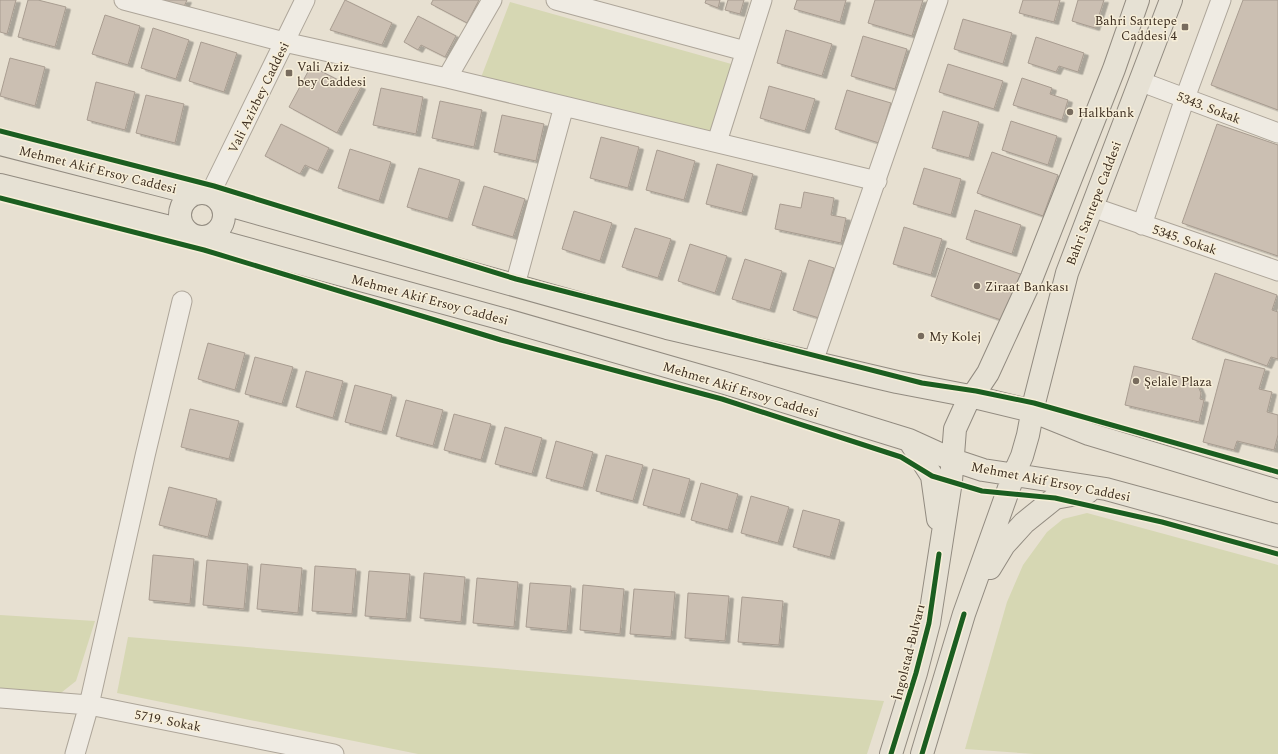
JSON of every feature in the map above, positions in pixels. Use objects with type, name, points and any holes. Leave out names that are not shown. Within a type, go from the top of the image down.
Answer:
[{"type":"main road","points":[[970,396],[976,391],[988,373],[1032,277],[1114,69],[1138,0]]},
{"type":"main road","name":"Bahri Sarıtepe Caddesi","points":[[1014,474],[1022,456],[1058,304],[1067,273],[1171,0]]},
{"type":"main road","name":"Mehmet Akif Ersoy Caddesi","points":[[0,144],[209,197],[667,328],[897,382],[970,396],[1032,411],[1089,434],[1278,491]]},
{"type":"main road","name":"Mehmet Akif Ersoy Caddesi","points":[[0,185],[195,234],[499,318],[725,383],[909,440],[953,460],[983,470],[1106,490],[1278,536]]},
{"type":"main road","points":[[209,197],[224,210],[222,225],[218,231],[195,234],[180,220],[179,213],[184,201],[209,197]]},
{"type":"main road","name":"İngolstad Bulvarı","points":[[891,754],[916,673],[929,623],[953,460],[956,429],[970,396]]},
{"type":"main road","points":[[909,440],[932,476],[937,512],[939,554]]},
{"type":"main road","points":[[922,754],[964,614],[1014,474]]},
{"type":"main road","points":[[964,614],[1004,544],[1024,523],[1055,498],[1106,490]]},
{"type":"street","points":[[124,0],[284,42],[447,78],[877,181]]},
{"type":"street","name":"Vali Azizbey Caddesi","points":[[209,197],[306,0]]},
{"type":"street","points":[[447,78],[492,0]]},
{"type":"street","points":[[556,0],[745,51]]},
{"type":"street","points":[[717,142],[762,0]]},
{"type":"street","points":[[813,362],[877,181],[938,0]]},
{"type":"street","points":[[1142,225],[1185,98],[1221,0]]},
{"type":"street","name":"5343. Sokak","points":[[1139,81],[1278,133]]},
{"type":"street","points":[[515,285],[564,106]]},
{"type":"street","name":"5345. Sokak","points":[[1092,207],[1278,271]]},
{"type":"street","points":[[75,754],[89,705],[145,456],[182,301]]},
{"type":"street","name":"5719. Sokak","points":[[0,698],[89,705],[334,754]]},
{"type":"green space","points":[[510,2],[735,65],[716,134],[480,80]]},
{"type":"green space","points":[[1087,513],[1278,565],[1278,754],[1034,754],[965,749],[1007,602],[1023,565],[1047,532],[1063,519]]},
{"type":"green space","points":[[0,615],[95,621],[76,681],[57,696],[0,691]]},
{"type":"green space","points":[[128,637],[884,701],[867,754],[418,754],[117,693]]},
{"type":"building","points":[[0,0],[16,0],[7,34],[0,32]]},
{"type":"building","points":[[28,0],[38,0],[66,7],[55,47],[18,37]]},
{"type":"building","points":[[163,0],[187,0],[183,9]]},
{"type":"building","points":[[345,0],[392,23],[382,45],[330,30]]},
{"type":"building","points":[[433,0],[479,0],[467,23],[431,4]]},
{"type":"building","points":[[706,0],[720,0],[718,8],[705,3]]},
{"type":"building","points":[[728,0],[744,0],[740,14],[725,10]]},
{"type":"building","points":[[797,0],[846,0],[840,22],[794,9]]},
{"type":"building","points":[[875,0],[923,0],[912,36],[868,23]]},
{"type":"building","points":[[1023,0],[1060,0],[1054,22],[1019,13]]},
{"type":"building","points":[[1078,0],[1104,0],[1095,28],[1072,21]]},
{"type":"building","points":[[1243,0],[1278,0],[1278,110],[1211,85]]},
{"type":"building","points":[[105,15],[140,26],[128,65],[92,54]]},
{"type":"building","points":[[418,16],[456,36],[445,57],[421,45],[418,50],[404,42]]},
{"type":"building","points":[[963,19],[1012,33],[1003,64],[954,49]]},
{"type":"building","points":[[153,28],[189,40],[176,79],[141,68]]},
{"type":"building","points":[[786,30],[832,44],[822,76],[777,63]]},
{"type":"building","points":[[863,36],[907,49],[895,89],[851,76]]},
{"type":"building","points":[[1036,37],[1084,53],[1078,72],[1059,66],[1056,72],[1028,63]]},
{"type":"building","points":[[201,42],[237,53],[224,92],[189,81]]},
{"type":"building","points":[[10,58],[45,67],[35,106],[0,96]]},
{"type":"building","points":[[948,64],[1003,81],[994,109],[939,92]]},
{"type":"building","points":[[311,66],[344,83],[346,79],[361,87],[337,133],[289,107]]},
{"type":"building","points":[[1022,78],[1052,88],[1050,94],[1068,100],[1062,120],[1013,105]]},
{"type":"building","points":[[96,82],[135,92],[125,130],[87,120]]},
{"type":"building","points":[[769,86],[815,99],[805,131],[760,118]]},
{"type":"building","points":[[381,88],[423,97],[416,134],[373,125]]},
{"type":"building","points":[[847,90],[891,103],[879,143],[835,129]]},
{"type":"building","points":[[146,95],[184,104],[175,143],[136,133]]},
{"type":"building","points":[[440,101],[482,110],[474,147],[432,138]]},
{"type":"building","points":[[943,111],[979,122],[969,158],[932,148]]},
{"type":"building","points":[[502,115],[544,124],[536,161],[494,152]]},
{"type":"building","points":[[1011,121],[1057,136],[1048,165],[1002,150]]},
{"type":"building","points":[[281,124],[329,148],[318,171],[305,165],[300,174],[265,156]]},
{"type":"building","points":[[1217,124],[1278,145],[1278,256],[1182,223]]},
{"type":"building","points":[[601,137],[639,147],[628,188],[590,178]]},
{"type":"building","points":[[350,149],[391,162],[379,201],[338,188]]},
{"type":"building","points":[[657,150],[695,161],[684,200],[646,190]]},
{"type":"building","points":[[992,152],[1058,175],[1043,216],[977,193]]},
{"type":"building","points":[[717,164],[753,174],[742,213],[706,204]]},
{"type":"building","points":[[419,168],[460,180],[448,219],[407,207]]},
{"type":"building","points":[[924,168],[961,179],[951,215],[913,204]]},
{"type":"building","points":[[484,186],[525,199],[513,237],[472,225]]},
{"type":"building","points":[[804,192],[834,198],[831,215],[846,218],[841,243],[775,229],[780,204],[801,208]]},
{"type":"building","points":[[975,210],[1021,225],[1012,254],[966,239]]},
{"type":"building","points":[[574,211],[612,223],[600,261],[562,249]]},
{"type":"building","points":[[904,227],[942,239],[931,275],[893,264]]},
{"type":"building","points":[[635,228],[671,239],[658,278],[622,267]]},
{"type":"building","points":[[690,244],[727,256],[715,293],[678,281]]},
{"type":"building","name":"Ziraat Bankası","points":[[947,248],[1023,275],[1007,322],[931,296]]},
{"type":"building","points":[[745,259],[782,271],[770,310],[732,299]]},
{"type":"building","points":[[809,260],[834,268],[819,318],[793,310]]},
{"type":"building","points":[[1215,273],[1277,295],[1272,310],[1278,312],[1278,359],[1271,357],[1267,366],[1192,339]]},
{"type":"building","points":[[208,343],[245,353],[235,390],[198,379]]},
{"type":"building","points":[[255,357],[293,367],[282,404],[245,394]]},
{"type":"building","points":[[1225,359],[1265,369],[1259,389],[1272,392],[1267,412],[1278,415],[1278,435],[1274,450],[1237,441],[1234,450],[1203,442]]},
{"type":"building","points":[[1134,366],[1190,379],[1189,382],[1198,386],[1201,393],[1200,399],[1204,400],[1199,422],[1125,405]]},
{"type":"building","points":[[306,371],[343,381],[333,418],[296,407]]},
{"type":"building","points":[[355,385],[392,395],[382,432],[345,422]]},
{"type":"building","points":[[406,400],[443,410],[433,446],[396,436]]},
{"type":"building","points":[[190,409],[239,421],[229,459],[181,447]]},
{"type":"building","points":[[454,414],[491,424],[481,460],[444,450]]},
{"type":"building","points":[[505,427],[542,438],[532,474],[495,464]]},
{"type":"building","points":[[556,441],[593,452],[583,488],[546,478]]},
{"type":"building","points":[[606,455],[643,465],[633,501],[596,491]]},
{"type":"building","points":[[653,469],[690,479],[680,515],[643,505]]},
{"type":"building","points":[[701,483],[738,494],[728,530],[691,520]]},
{"type":"building","points":[[169,487],[217,499],[208,537],[159,525]]},
{"type":"building","points":[[751,496],[789,507],[778,543],[741,533]]},
{"type":"building","points":[[803,510],[840,520],[830,557],[793,547]]},
{"type":"building","points":[[153,555],[194,559],[190,604],[149,600]]},
{"type":"building","points":[[207,560],[248,564],[244,609],[203,605]]},
{"type":"building","points":[[261,564],[302,568],[298,613],[257,609]]},
{"type":"building","points":[[315,566],[356,569],[352,614],[312,611]]},
{"type":"building","points":[[369,571],[410,574],[406,619],[365,616]]},
{"type":"building","points":[[424,573],[465,577],[461,622],[420,618]]},
{"type":"building","points":[[477,578],[518,582],[514,627],[473,623]]},
{"type":"building","points":[[530,583],[571,586],[567,631],[526,627]]},
{"type":"building","points":[[583,585],[624,589],[620,634],[580,630]]},
{"type":"building","points":[[634,589],[675,592],[671,637],[630,634]]},
{"type":"building","points":[[688,593],[729,596],[725,641],[685,638]]},
{"type":"building","points":[[742,597],[783,601],[779,645],[738,642]]},
{"type":"cycle path","points":[[0,131],[214,186],[516,279],[922,383],[976,391],[1034,403],[1278,472]]},
{"type":"cycle path","points":[[0,198],[204,250],[501,340],[722,399],[901,457],[932,476],[982,491],[1055,498],[1162,522],[1278,554]]},
{"type":"cycle path","points":[[891,754],[916,673],[929,623],[939,554]]},
{"type":"cycle path","points":[[922,754],[964,614]]},
{"type":"place","name":"Bahri Sarıtepe Caddesi 4","points":[[1185,27]]},
{"type":"place","name":"Vali Aziz bey Caddesi","points":[[289,73]]},
{"type":"place","name":"Halkbank","points":[[1070,112]]},
{"type":"place","name":"Ziraat Bankası","points":[[977,286]]},
{"type":"place","name":"My Kolej","points":[[921,336]]},
{"type":"place","name":"Şelale Plaza","points":[[1136,381]]}]
